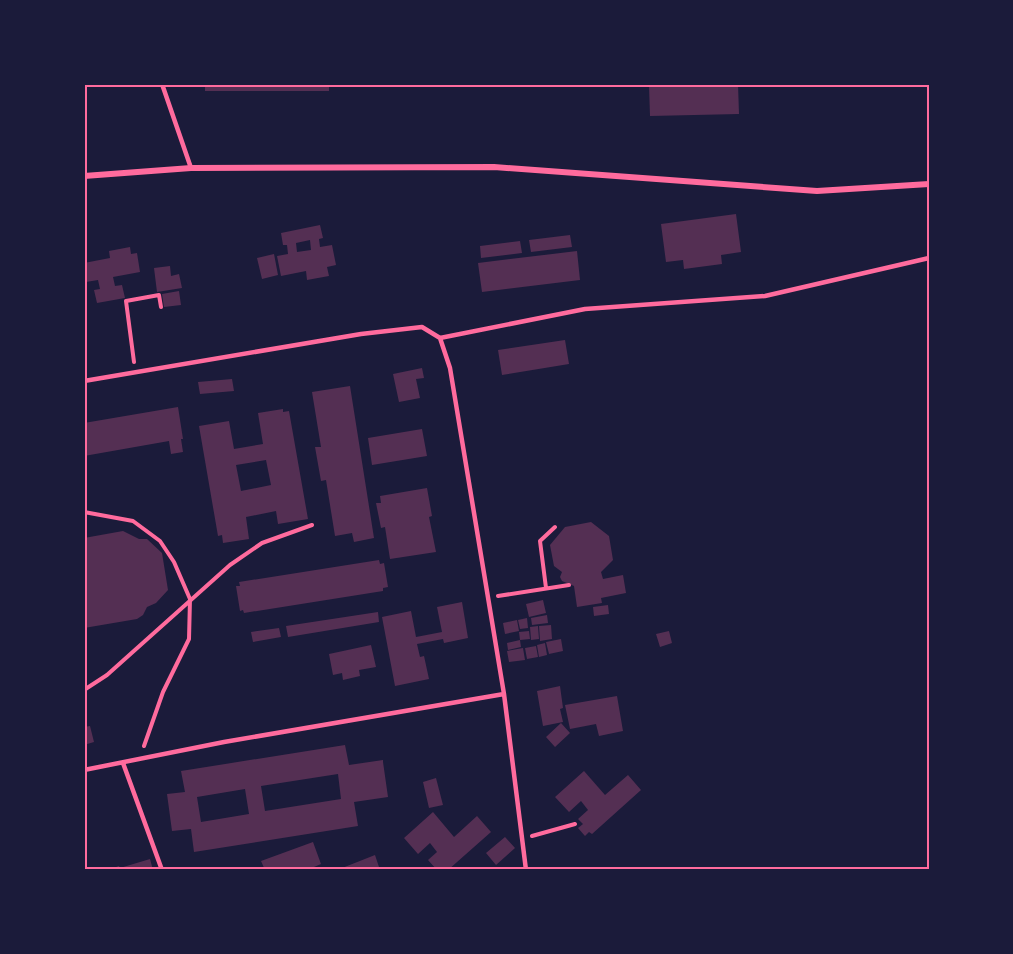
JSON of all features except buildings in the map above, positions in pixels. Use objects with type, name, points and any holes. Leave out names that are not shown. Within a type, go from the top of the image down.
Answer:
[{"type":"street","points":[[84,176],[191,168],[494,167],[817,191],[929,184]]},
{"type":"lane","points":[[162,84],[191,168]]},
{"type":"lane","points":[[440,338],[585,309],[765,296],[929,258]]},
{"type":"lane","points":[[84,381],[361,334],[422,327],[440,338],[450,368],[504,694],[526,870]]},
{"type":"lane","points":[[84,770],[224,742],[504,694]]},
{"type":"lane","points":[[123,763],[162,870]]},
{"type":"path","points":[[135,372],[126,301],[159,295],[161,307]]},
{"type":"path","points":[[84,512],[133,521],[160,542],[174,562],[190,599],[189,639],[163,692],[138,760]]},
{"type":"path","points":[[84,690],[107,675],[230,565],[261,543],[312,525]]},
{"type":"path","points":[[546,588],[540,541],[555,527]]},
{"type":"path","points":[[488,597],[569,585]]},
{"type":"path","points":[[523,839],[575,824]]}]
